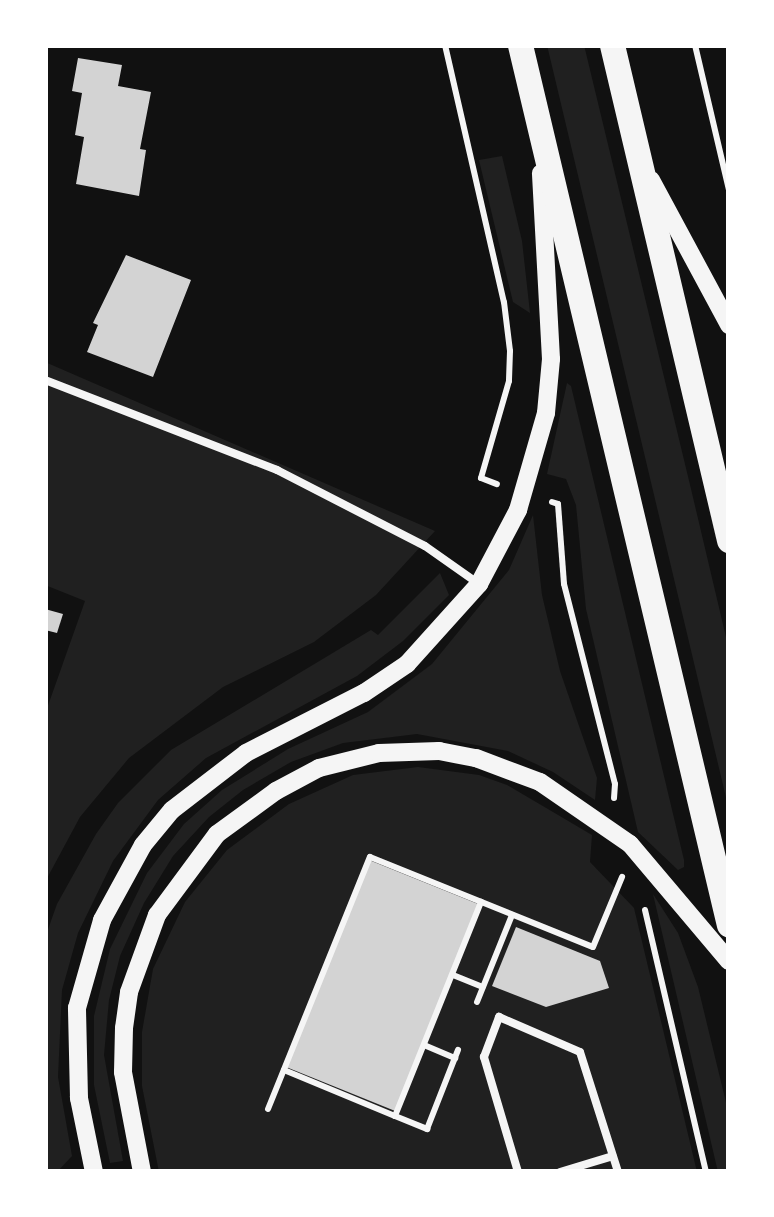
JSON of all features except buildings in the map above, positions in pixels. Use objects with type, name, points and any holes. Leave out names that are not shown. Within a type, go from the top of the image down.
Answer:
[{"type":"main road","points":[[520,45],[729,924]]},
{"type":"main road","points":[[612,45],[729,540]]},
{"type":"street","points":[[94,1172],[79,1098],[77,1008],[102,920],[143,845],[183,801],[246,753],[364,693],[408,664],[479,584],[518,510],[546,413],[551,359],[540,128]]},
{"type":"street","points":[[639,156],[729,325]]},
{"type":"street","points":[[142,1172],[124,1072],[124,1028],[129,992],[157,915],[217,834],[276,791],[319,768],[379,753],[439,751],[476,758],[540,782],[630,844],[729,961]]},
{"type":"lane","points":[[45,380],[277,470],[409,538],[479,584]]},
{"type":"lane","points":[[518,1172],[484,1057],[499,1017],[580,1052],[618,1172]]},
{"type":"lane","points":[[560,1172],[613,1156]]},
{"type":"path","points":[[445,45],[504,302],[510,351],[508,381],[480,478]]},
{"type":"path","points":[[695,45],[729,190]]},
{"type":"path","points":[[268,1108],[370,857],[593,947],[622,876]]},
{"type":"path","points":[[284,1070],[395,1116],[482,902]]},
{"type":"path","points":[[452,975],[482,987]]},
{"type":"path","points":[[424,1045],[455,1058]]},
{"type":"shaded area","points":[[547,45],[584,45],[691,489],[729,650],[729,810]]},
{"type":"shaded area","points":[[502,156],[522,241],[530,313],[513,302],[479,160]]},
{"type":"shaded area","points":[[45,362],[435,531],[376,595],[314,642],[223,687],[129,758],[80,817],[45,882],[45,714],[85,601],[45,585]]},
{"type":"shaded area","points":[[567,383],[571,386],[684,860],[684,867],[678,870],[638,832],[586,609],[576,505],[566,479],[547,474]]},
{"type":"shaded area","points":[[533,515],[542,595],[560,671],[597,778],[595,800],[553,772],[508,751],[417,734],[343,743],[291,762],[243,790],[209,817],[173,856],[144,903],[120,956],[109,1000],[104,1055],[123,1161],[110,1163],[94,1085],[94,1016],[110,949],[147,873],[184,824],[222,790],[288,749],[368,712],[432,664],[509,570]]},
{"type":"shaded area","points":[[440,573],[449,595],[403,641],[357,676],[206,758],[158,800],[113,861],[78,933],[62,990],[58,1077],[72,1156],[57,1172],[45,1172],[45,938],[57,904],[96,834],[118,803],[171,750],[371,630],[378,635]]},
{"type":"shaded area","points":[[418,767],[479,775],[507,785],[592,835],[590,862],[634,908],[697,1172],[159,1172],[142,1086],[142,1032],[153,969],[185,902],[227,850],[289,804],[353,775]]},
{"type":"shaded area","points":[[653,894],[678,933],[698,987],[729,1115],[729,1172],[718,1172]]}]
